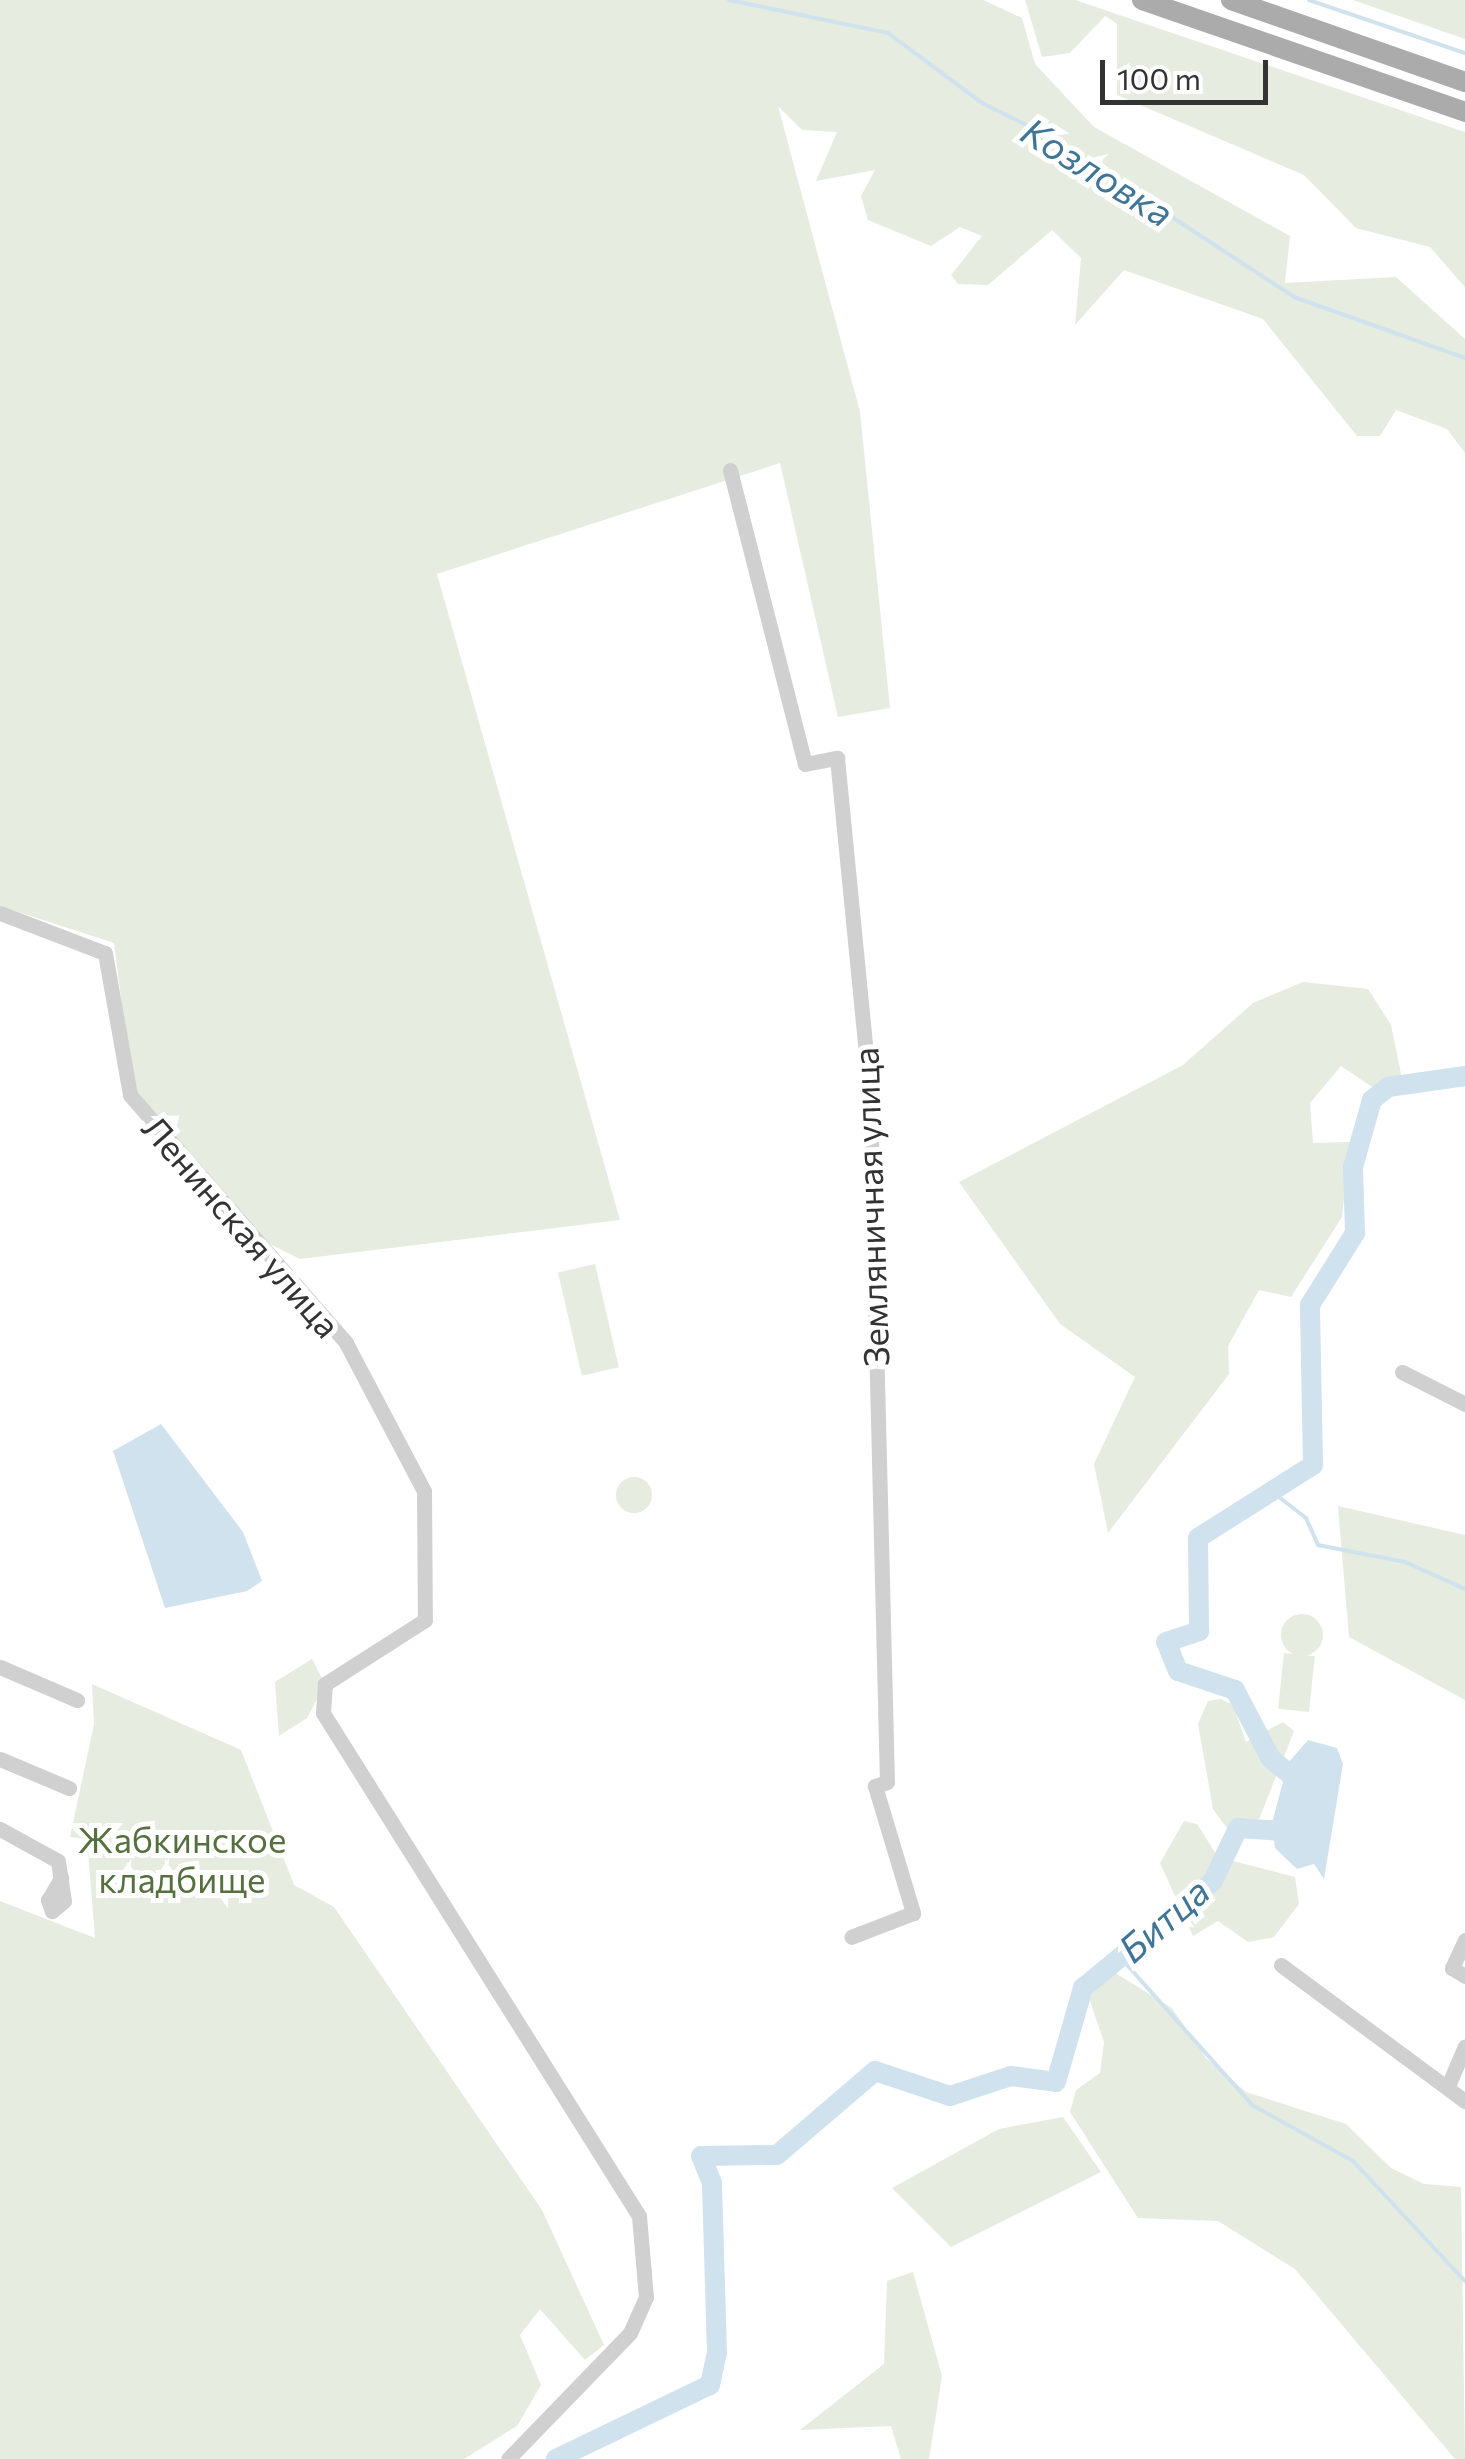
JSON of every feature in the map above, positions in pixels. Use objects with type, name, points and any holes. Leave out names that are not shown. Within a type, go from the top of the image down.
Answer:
[{"type":"main road","points":[[1142,0],[1465,112]]},
{"type":"main road","points":[[1231,0],[1465,82]]},
{"type":"street","name":"Земляничная улица","points":[[730,470],[805,764],[837,758],[870,1097],[887,1782],[876,1786],[912,1913],[850,1937]]},
{"type":"street","name":"Ленинская улица","points":[[0,914],[87,940],[104,954],[115,995],[121,1063],[146,1121],[330,1323],[397,1434],[430,1510],[424,1620],[324,1684],[323,1713],[639,2216],[646,2297],[630,2332],[508,2459]]},
{"type":"street","points":[[1402,1372],[1465,1404]]},
{"type":"street","points":[[0,1668],[76,1700]]},
{"type":"street","points":[[0,1759],[69,1788]]},
{"type":"street","points":[[0,1829],[58,1861],[60,1878]]},
{"type":"street","points":[[1465,1940],[1452,1968],[1465,1976]]},
{"type":"street","points":[[1282,1965],[1465,2101]]},
{"type":"street","points":[[1448,2086],[1465,2046]]},
{"type":"green space","points":[[0,0],[983,0],[1022,18],[1035,64],[1094,127],[1290,236],[1285,283],[1396,277],[1465,339],[1465,453],[1447,429],[1396,410],[1380,436],[1357,436],[1263,319],[1124,270],[1075,325],[1081,258],[1052,230],[988,285],[958,284],[951,275],[982,236],[960,227],[931,246],[868,220],[861,196],[875,170],[816,181],[837,132],[802,130],[778,106],[860,412],[890,708],[838,717],[780,463],[437,574],[620,1220],[300,1259],[246,1232],[134,1099],[114,943],[0,906]]},
{"type":"green space","points":[[1025,0],[1075,0],[1465,132],[1465,287],[1430,247],[1356,228],[1304,175],[1117,95],[1117,24],[1105,16],[1070,53],[1042,57]]},
{"type":"green space","points":[[1353,0],[1465,0],[1465,39]]},
{"type":"green space","points":[[1303,982],[1368,989],[1391,1025],[1402,1079],[1378,1091],[1341,1066],[1310,1103],[1313,1143],[1350,1142],[1342,1217],[1291,1297],[1259,1290],[1228,1346],[1229,1374],[1108,1533],[1094,1464],[1135,1377],[1060,1324],[959,1182],[1183,1065],[1253,1003]]},
{"type":"green space","points":[[595,1264],[619,1367],[582,1376],[558,1273]]},
{"type":"green space","points":[[634,1477],[647,1482],[652,1495],[647,1508],[634,1513],[621,1508],[616,1495],[621,1482]]},
{"type":"green space","points":[[1338,1506],[1465,1535],[1465,1700],[1349,1637]]},
{"type":"green space","points":[[1302,1614],[1317,1620],[1323,1635],[1317,1650],[1302,1656],[1287,1650],[1281,1635],[1287,1620]]},
{"type":"green space","points":[[1284,1653],[1315,1656],[1309,1712],[1278,1709]]},
{"type":"green space","points":[[312,1659],[325,1684],[307,1718],[279,1736],[275,1682]]},
{"type":"green space","name":"Жабкинское кладбище","points":[[92,1684],[241,1750],[294,1885],[334,1907],[542,2210],[604,2345],[585,2360],[540,2309],[520,2335],[541,2385],[517,2426],[464,2459],[0,2459],[0,1901],[95,1938],[87,1839],[70,1837],[94,1724]]},
{"type":"green space","points":[[1221,1699],[1233,1705],[1246,1742],[1283,1722],[1294,1731],[1254,1832],[1229,1831],[1213,1809],[1198,1724],[1208,1701]]},
{"type":"green space","points":[[1184,1821],[1197,1824],[1218,1857],[1295,1877],[1299,1904],[1274,1937],[1248,1942],[1218,1921],[1193,1936],[1160,1863]]},
{"type":"green space","points":[[1112,1971],[1172,2008],[1206,2058],[1246,2092],[1346,2124],[1391,2168],[1424,2184],[1461,2187],[1465,2459],[1455,2459],[1295,2269],[1218,2221],[1138,2218],[1070,2112],[1076,2090],[1100,2073],[1104,2042],[1087,1992]]},
{"type":"green space","points":[[1063,2117],[1101,2172],[951,2247],[892,2188],[999,2129]]},
{"type":"green space","points":[[913,2272],[942,2376],[929,2459],[901,2459],[891,2426],[800,2430],[884,2364],[887,2281]]},
{"type":"water","points":[[161,1424],[243,1532],[262,1581],[247,1591],[165,1608],[113,1451]]},
{"type":"water","points":[[1308,1740],[1337,1748],[1343,1764],[1324,1879],[1314,1864],[1297,1869],[1275,1848],[1272,1823],[1288,1763]]},
{"type":"waterway","name":"Козловка","points":[[729,0],[888,33],[982,103],[1045,134],[1294,297],[1465,358]]},
{"type":"waterway","points":[[1309,0],[1465,53]]},
{"type":"waterway","name":"Битца","points":[[1302,1784],[1271,1759],[1235,1690],[1178,1671],[1166,1642],[1199,1631],[1198,1538],[1313,1465],[1310,1305],[1355,1233],[1353,1167],[1372,1100],[1388,1087],[1465,1076]]},
{"type":"waterway","points":[[1270,1490],[1306,1518],[1318,1545],[1405,1562],[1465,1589]]},
{"type":"waterway","name":"Битца","points":[[556,2459],[710,2385],[717,2353],[712,2183],[701,2156],[777,2155],[875,2071],[950,2096],[1011,2076],[1056,2082],[1083,1988],[1213,1881],[1238,1828],[1297,1832]]},
{"type":"waterway","points":[[1119,1956],[1252,2105],[1353,2161],[1465,2281]]}]
